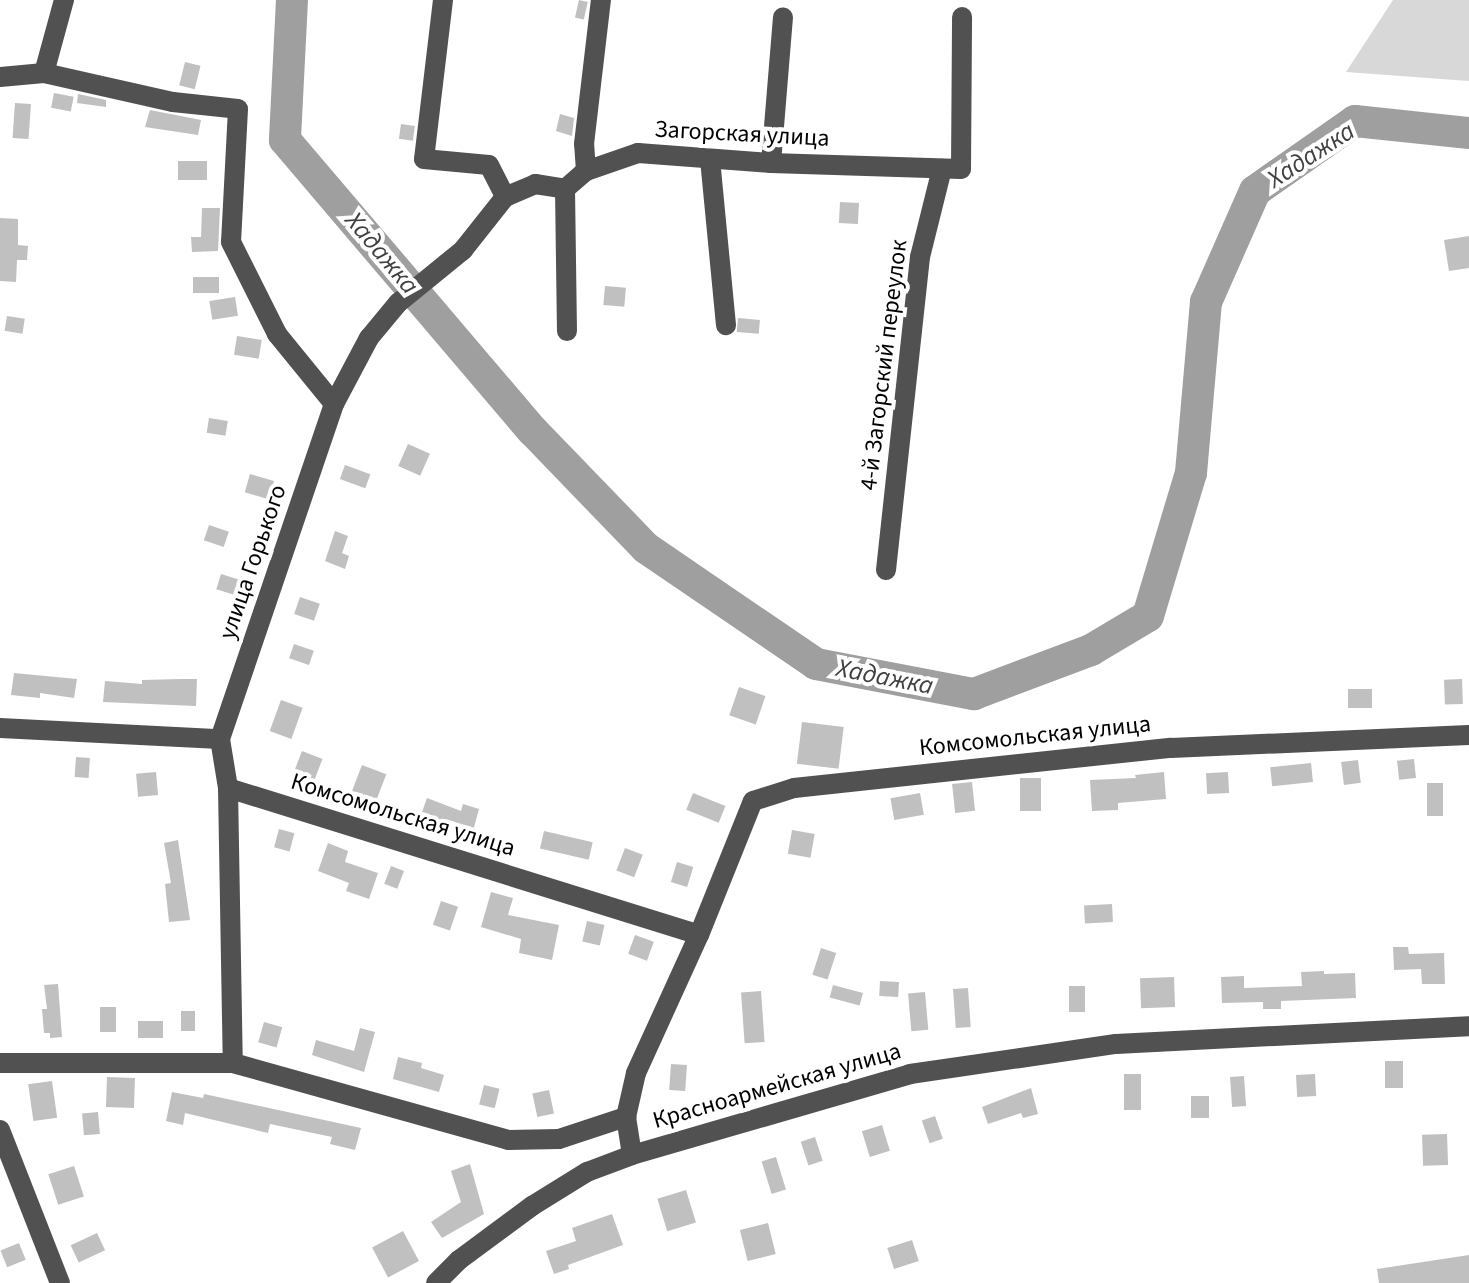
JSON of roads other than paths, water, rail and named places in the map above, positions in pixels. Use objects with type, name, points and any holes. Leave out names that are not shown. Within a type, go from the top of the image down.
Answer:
[{"type":"street","points":[[44,73],[64,0]]},
{"type":"street","points":[[443,0],[424,159],[489,165],[505,197],[535,184],[565,189],[567,331]]},
{"type":"street","points":[[586,171],[584,144],[601,0]]},
{"type":"street","points":[[771,163],[783,17]]},
{"type":"street","name":"4-й Загорский переулок","points":[[886,570],[920,257],[951,169],[962,17]]},
{"type":"street","points":[[0,77],[44,73],[173,102],[238,109],[231,242],[277,334],[334,404]]},
{"type":"street","name":"Загорская улица","points":[[565,189],[586,171],[638,153],[771,163],[951,169]]},
{"type":"street","points":[[710,159],[726,325]]},
{"type":"street","name":"улица Горького","points":[[233,1063],[228,788],[220,739],[334,404],[369,338],[398,303],[463,250],[505,197]]},
{"type":"street","points":[[0,728],[220,739]]},
{"type":"street","name":"Комсомольская улица","points":[[626,1117],[636,1073],[699,935],[753,801],[794,788],[1171,748],[1469,735]]},
{"type":"street","name":"Комсомольская улица","points":[[228,788],[699,935]]},
{"type":"street","name":"Красноармейская улица","points":[[0,1063],[233,1063],[508,1140],[559,1139],[626,1117],[632,1155],[910,1074],[1116,1044],[1469,1026]]},
{"type":"street","points":[[0,1130],[60,1283]]},
{"type":"street","points":[[436,1283],[459,1260],[532,1206],[587,1172],[632,1155]]},
{"type":"waterway","name":"Хадажка","points":[[292,0],[285,140],[533,431],[646,548],[816,664],[974,694],[1091,650],[1148,616],[1191,473],[1206,302],[1255,191],[1355,121],[1469,133]]}]
